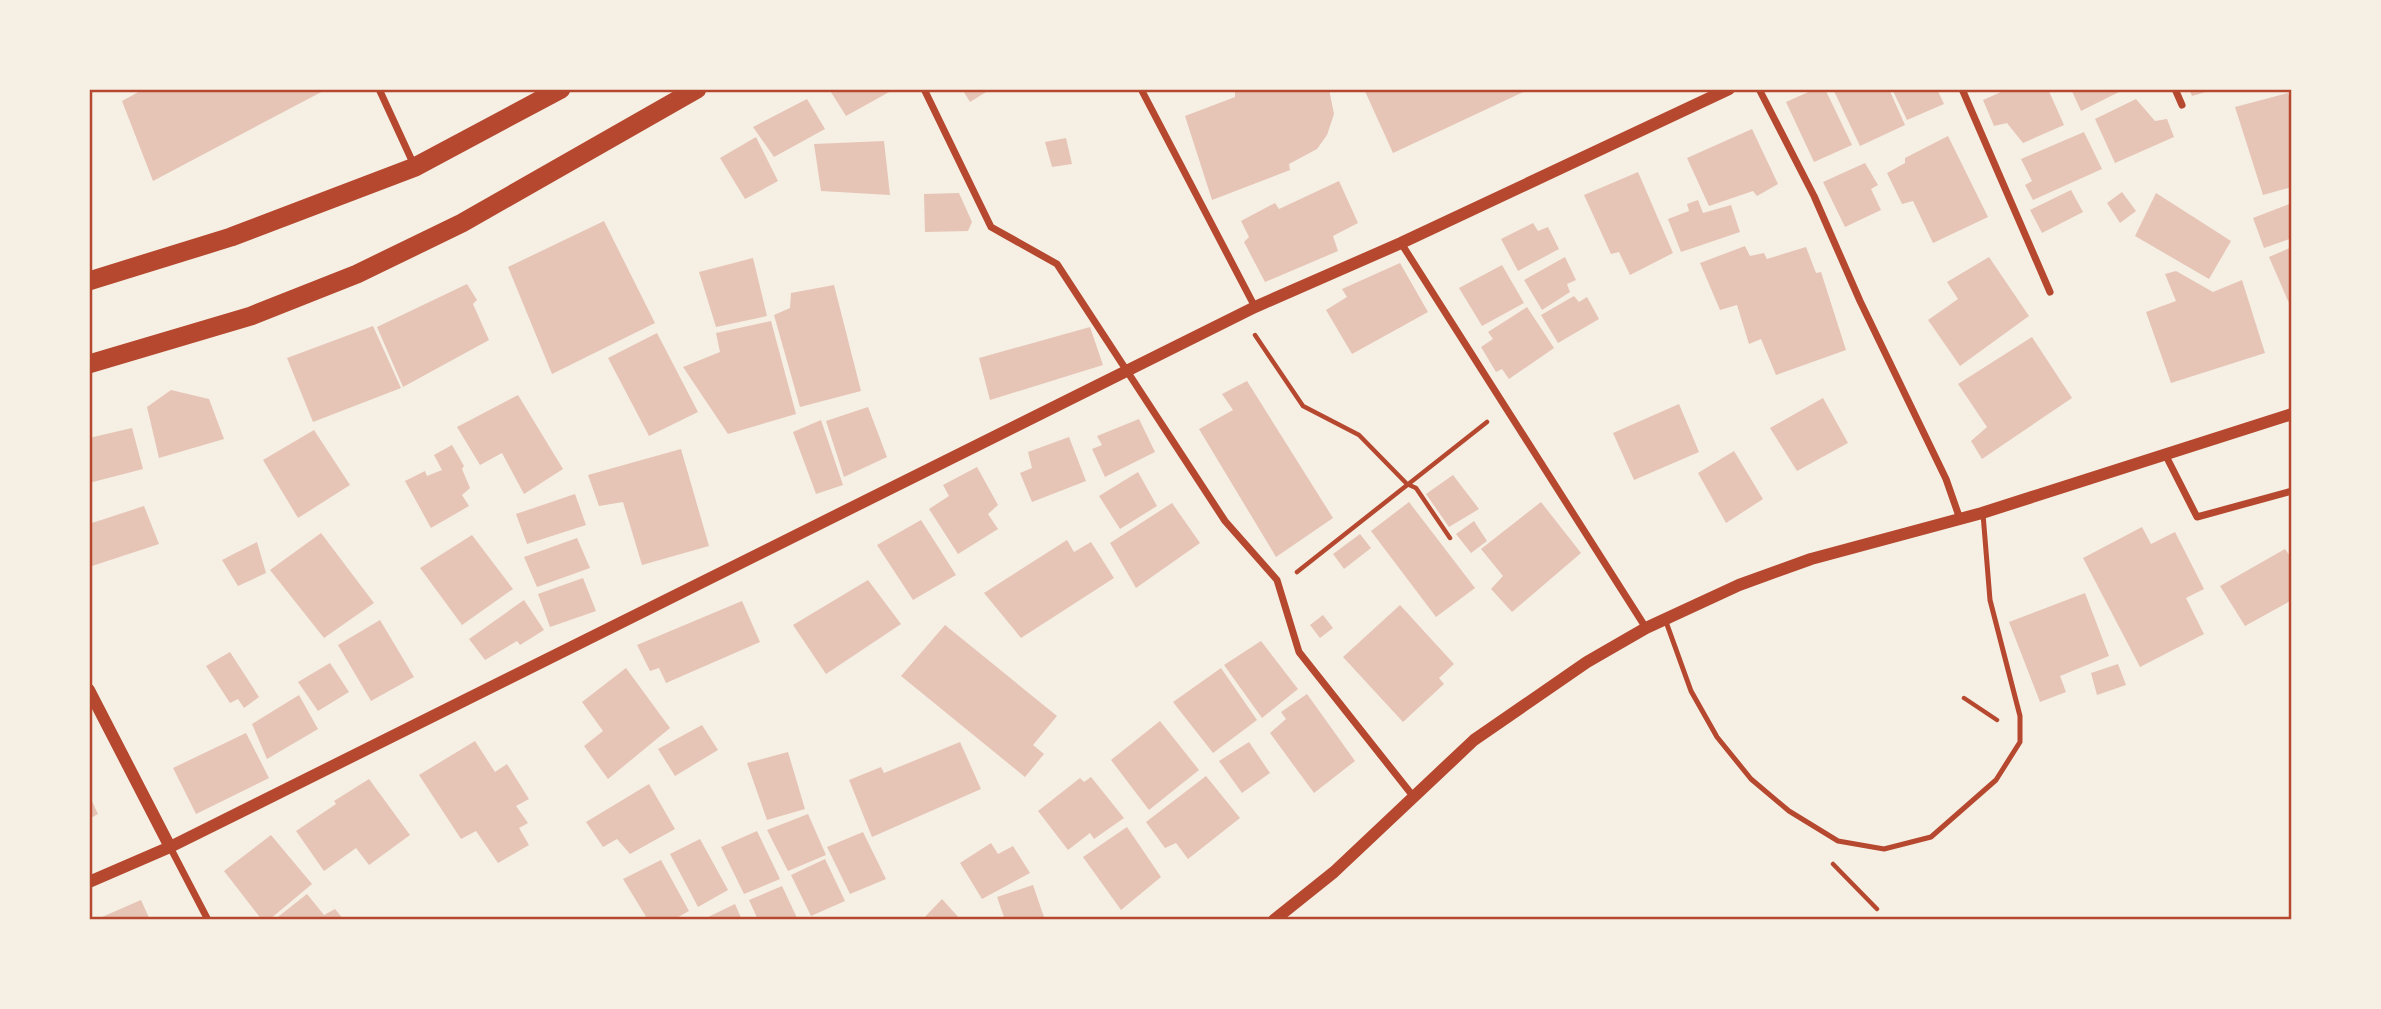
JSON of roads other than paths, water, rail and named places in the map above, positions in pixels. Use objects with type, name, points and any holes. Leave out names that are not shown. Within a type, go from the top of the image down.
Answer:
[{"type":"highway","points":[[89,281],[231,237],[415,167],[561,89]]},
{"type":"highway","points":[[89,364],[251,316],[356,274],[462,223],[697,89]]},
{"type":"street","points":[[379,89],[415,167]]},
{"type":"street","points":[[924,89],[991,227],[1057,264],[1225,521],[1277,580],[1299,652],[1413,796]]},
{"type":"street","points":[[1141,89],[1255,307]]},
{"type":"street","points":[[89,882],[170,847],[1255,307],[1401,243],[1729,89]]},
{"type":"street","points":[[1759,89],[1814,196],[1860,301],[1946,479],[1960,519]]},
{"type":"street","points":[[1962,89],[2050,292]]},
{"type":"street","points":[[2175,89],[2182,105]]},
{"type":"street","points":[[1401,243],[1646,628]]},
{"type":"street","points":[[1274,920],[1334,872],[1475,740],[1534,696],[1646,628],[1739,585],[1811,559],[1982,513],[2292,414]]},
{"type":"street","points":[[2165,454],[2197,517],[2292,491]]},
{"type":"street","points":[[89,690],[208,920]]},
{"type":"lane","points":[[1665,619],[1691,691],[1717,737],[1751,779],[1789,811],[1838,841],[1884,849],[1931,836],[1996,780],[2020,743],[2020,716],[1990,600],[1982,513]]}]
